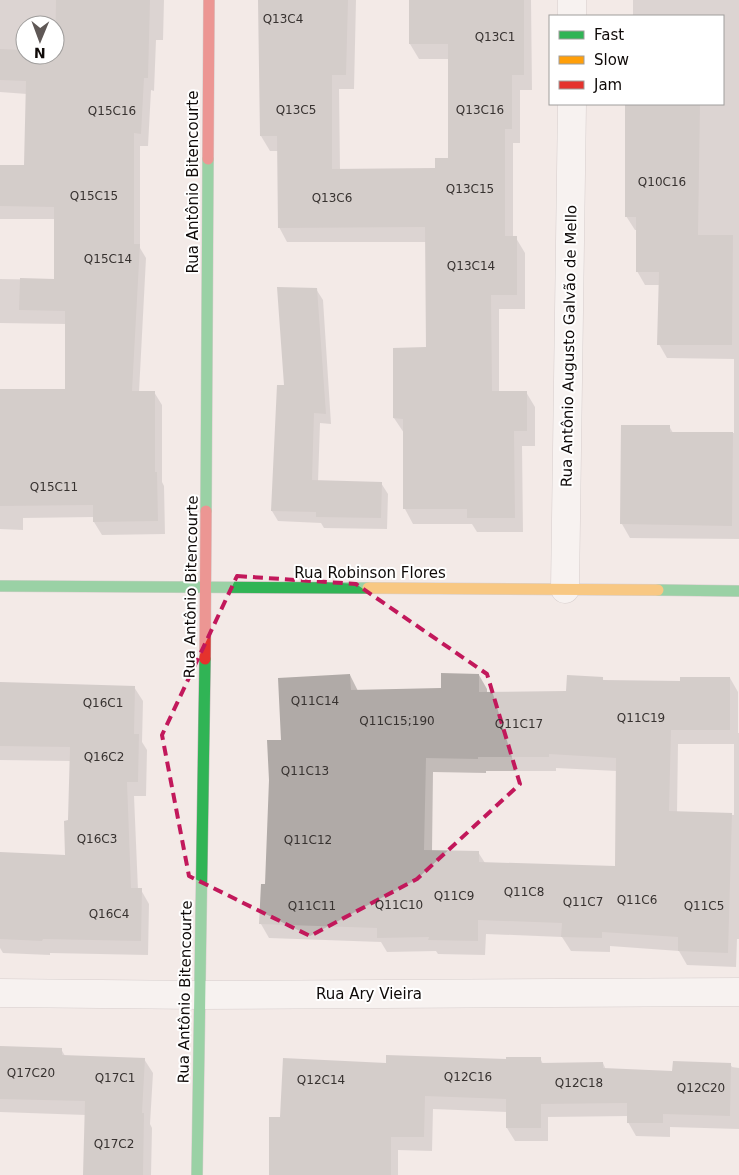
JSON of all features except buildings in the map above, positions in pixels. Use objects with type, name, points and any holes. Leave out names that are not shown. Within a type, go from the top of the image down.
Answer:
[{"type":"street","name":"Rua Antônio Bitencourte","points":[[197,1175],[206,588],[209,0]]},
{"type":"street","points":[[572,0],[572,15]]},
{"type":"street","name":"Rua Antônio Augusto Galvão de Mello","points":[[566,589],[572,105]]},
{"type":"street","name":"Rua Robinson Flores","points":[[0,586],[739,591]]},
{"type":"street","name":"Rua Ary Vieira","points":[[0,994],[200,995],[739,992]]},
{"type":"highlighted area","points":[[237,576],[356,584],[487,674],[520,784],[417,879],[310,936],[189,876],[162,735]]},
{"type":"traffic: fast","points":[[206,511],[208,159]]},
{"type":"traffic: fast","points":[[0,586],[368,588]]},
{"type":"traffic: fast","points":[[658,590],[739,591]]},
{"type":"traffic: fast","points":[[197,1175],[205,659]]},
{"type":"traffic: slow","points":[[368,588],[658,590]]},
{"type":"traffic: jam","points":[[208,159],[209,0]]},
{"type":"traffic: jam","points":[[205,659],[206,511]]}]
